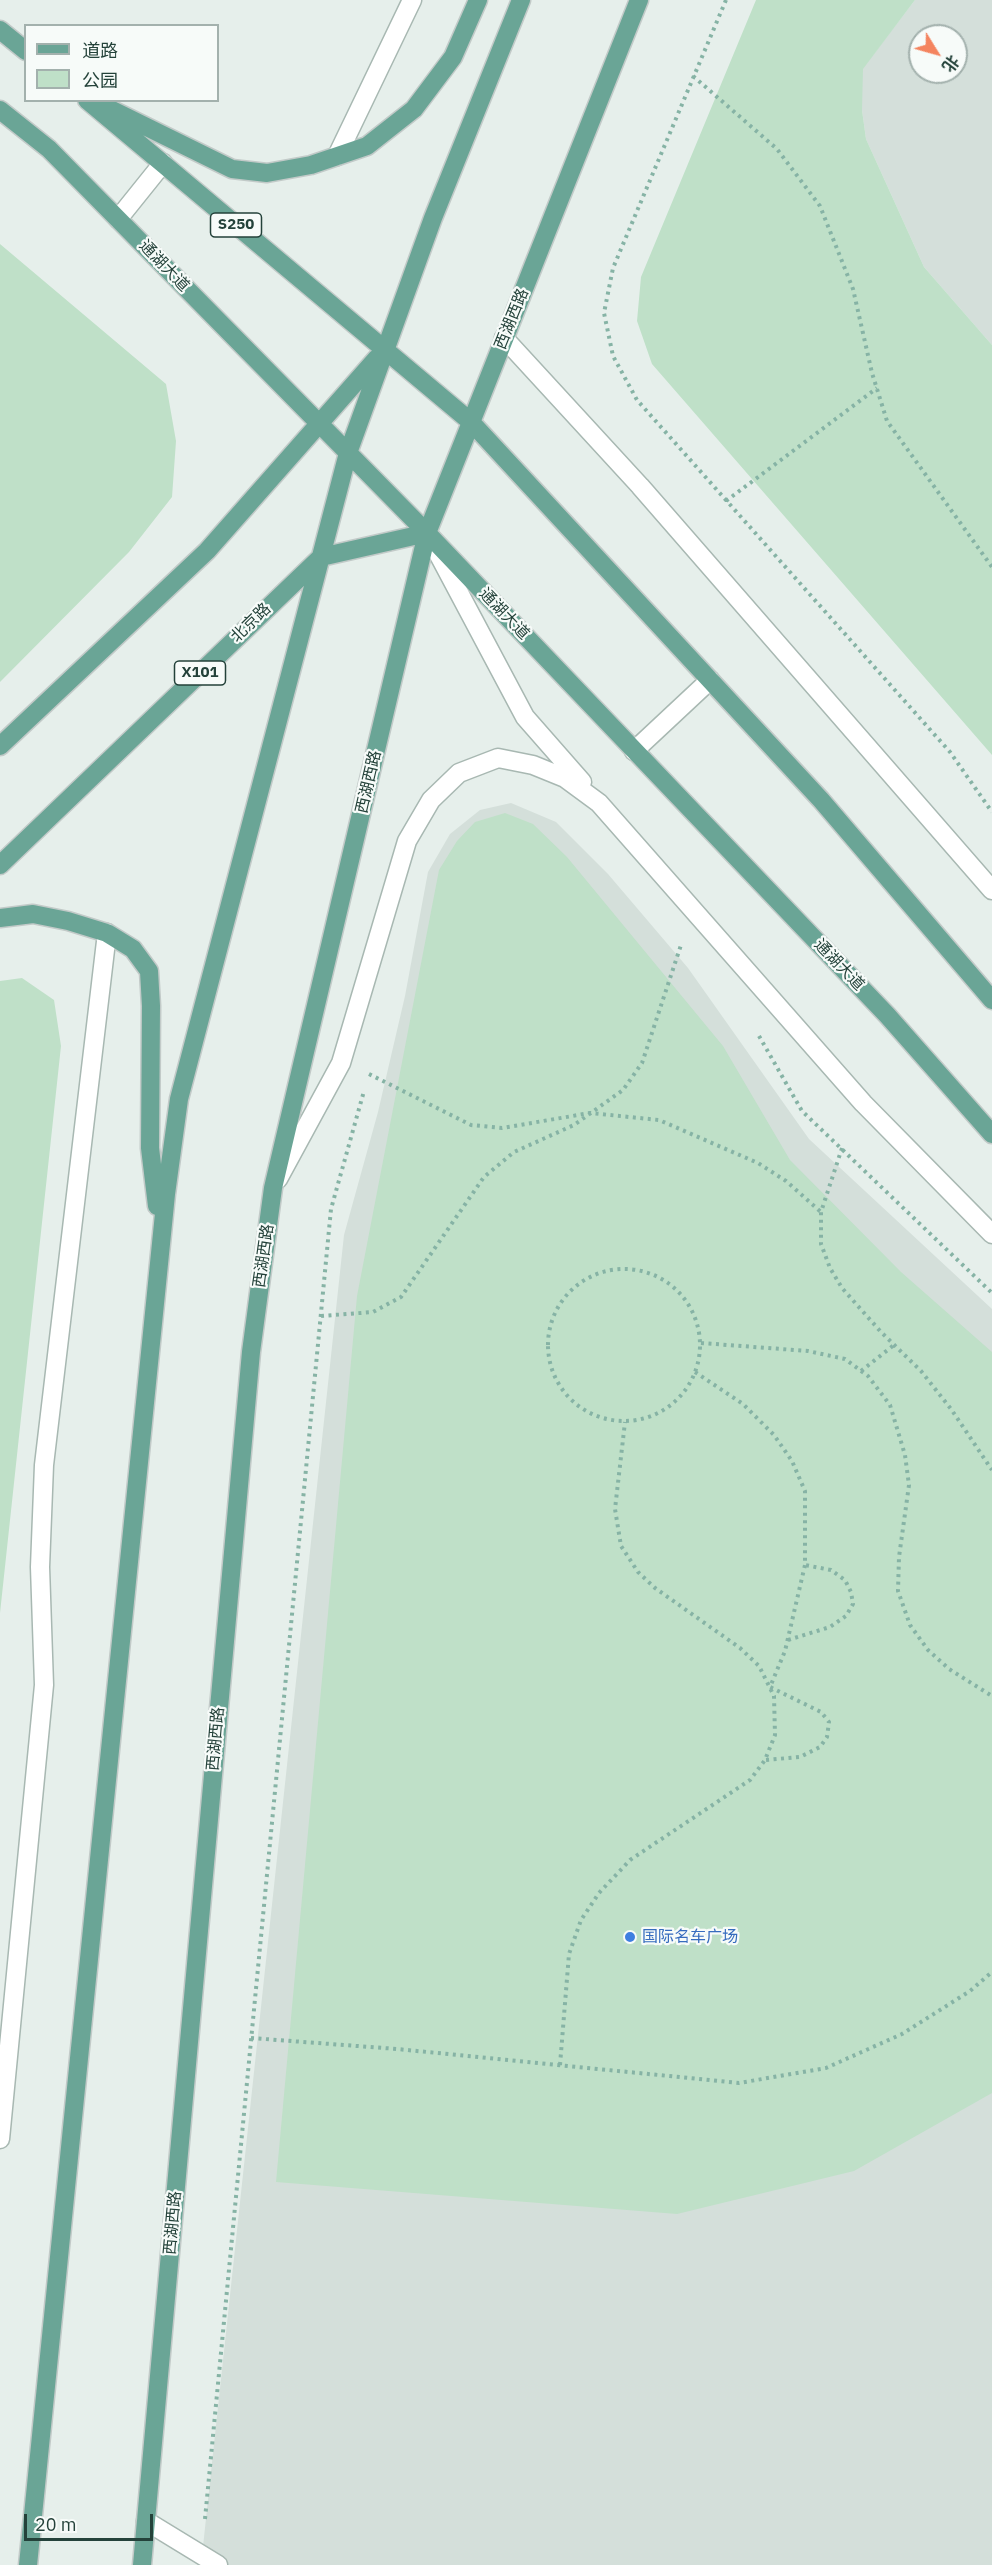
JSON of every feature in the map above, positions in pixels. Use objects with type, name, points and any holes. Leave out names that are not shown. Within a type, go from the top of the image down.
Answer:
[{"type":"main road","points":[[98,102],[232,169],[267,173],[311,165],[366,146],[414,109],[453,57],[478,0]]},
{"type":"main road","points":[[28,2565],[161,1241],[179,1099],[348,453],[433,218],[521,0]]},
{"type":"main road","name":"西湖西路","points":[[142,2565],[251,1352],[273,1188],[427,533],[639,0]]},
{"type":"main road","points":[[0,30],[24,49]]},
{"type":"main road","name":"S250","points":[[89,102],[385,350]]},
{"type":"main road","name":"通湖大道","points":[[0,110],[49,149],[427,533],[887,1015],[992,1134]]},
{"type":"main road","points":[[385,350],[471,422],[821,800],[992,1000]]},
{"type":"main road","points":[[0,746],[207,550],[385,350]]},
{"type":"main road","points":[[321,557],[427,533]]},
{"type":"main road","name":"北京路","points":[[0,865],[321,557]]},
{"type":"main road","points":[[0,918],[33,914],[68,921],[107,933],[133,949],[149,971],[152,1006],[150,1148],[161,1241]]},
{"type":"street","points":[[337,156],[412,0]]},
{"type":"street","points":[[118,219],[163,163]]},
{"type":"street","points":[[504,338],[640,486],[992,890]]},
{"type":"street","points":[[427,533],[525,717],[863,1103],[992,1234]]},
{"type":"street","points":[[634,751],[710,680]]},
{"type":"street","points":[[273,1188],[341,1063],[407,841],[431,800],[459,773],[498,758],[533,765],[565,778],[599,803]]},
{"type":"street","points":[[0,2139],[44,1685],[40,1567],[44,1465],[107,933]]},
{"type":"street","points":[[146,2520],[218,2565]]},
{"type":"path","points":[[726,0],[613,268],[604,313],[613,356],[636,400],[950,752],[992,812]]},
{"type":"path","points":[[693,76],[777,149],[820,206],[854,289],[887,421],[992,567]]},
{"type":"path","points":[[726,501],[877,388]]},
{"type":"path","points":[[321,1316],[373,1312],[401,1297],[484,1177],[514,1152],[574,1125],[623,1090],[642,1063],[684,935]]},
{"type":"path","points":[[754,1028],[802,1111],[992,1293]]},
{"type":"path","points":[[201,2555],[332,1209],[371,1064]]},
{"type":"path","points":[[368,1074],[471,1125],[501,1128],[590,1113],[660,1120],[758,1163],[786,1181],[821,1212]]},
{"type":"path","points":[[842,1148],[821,1212],[820,1244],[830,1268],[842,1288],[921,1371],[951,1408],[992,1470]]},
{"type":"path","points":[[611,1269],[638,1269],[662,1278],[683,1294],[696,1317],[701,1343],[695,1372],[686,1389],[669,1407],[648,1418],[625,1422],[600,1418],[578,1407],[561,1390],[551,1368],[546,1344],[552,1318],[565,1295],[586,1278],[594,1275],[611,1269]]},
{"type":"path","points":[[701,1343],[808,1351],[845,1359],[868,1376],[890,1405],[905,1455],[909,1485],[899,1557],[898,1591],[910,1625],[928,1650],[949,1670],[992,1696]]},
{"type":"path","points":[[861,1371],[894,1344]]},
{"type":"path","points":[[695,1372],[743,1404],[774,1435],[792,1461],[805,1491],[805,1564],[788,1641],[770,1687]]},
{"type":"path","points":[[560,2065],[569,1954],[581,1920],[599,1893],[630,1860],[750,1780],[765,1760],[775,1735],[774,1696],[759,1666],[740,1648],[655,1588],[638,1572],[621,1546],[615,1509],[625,1422]]},
{"type":"path","points":[[788,1641],[830,1627],[846,1616],[853,1604],[851,1592],[845,1580],[831,1570],[805,1564]]},
{"type":"path","points":[[765,1760],[800,1756],[820,1747],[827,1737],[828,1722],[821,1712],[770,1687]]},
{"type":"path","points":[[251,2038],[397,2049],[739,2083],[826,2068],[902,2034],[970,1991],[992,1972]]},
{"type":"shaded area","points":[[915,0],[992,0],[992,345],[924,267],[866,139],[862,110],[862,69]]},
{"type":"shaded area","name":"国际名车广场","points":[[511,803],[556,822],[608,874],[688,968],[809,1139],[992,1309],[992,2565],[201,2565],[344,1235],[378,1112],[405,996],[428,872],[450,834],[480,810]]},
{"type":"green space","points":[[756,0],[915,0],[863,69],[862,110],[866,139],[924,267],[992,345],[992,755],[652,364],[637,321],[641,277]]},
{"type":"green space","points":[[0,244],[166,384],[176,441],[172,497],[129,552],[0,682]]},
{"type":"green space","name":"国际名车广场","points":[[505,813],[533,824],[567,857],[723,1046],[790,1160],[901,1272],[992,1352],[992,2093],[854,2171],[677,2214],[276,2182],[357,1296],[439,870],[457,841],[475,822]]},
{"type":"green space","points":[[22,978],[54,1000],[61,1046],[0,1613],[0,981]]},
{"type":"place","name":"国际名车广场","points":[[630,1937]]}]
